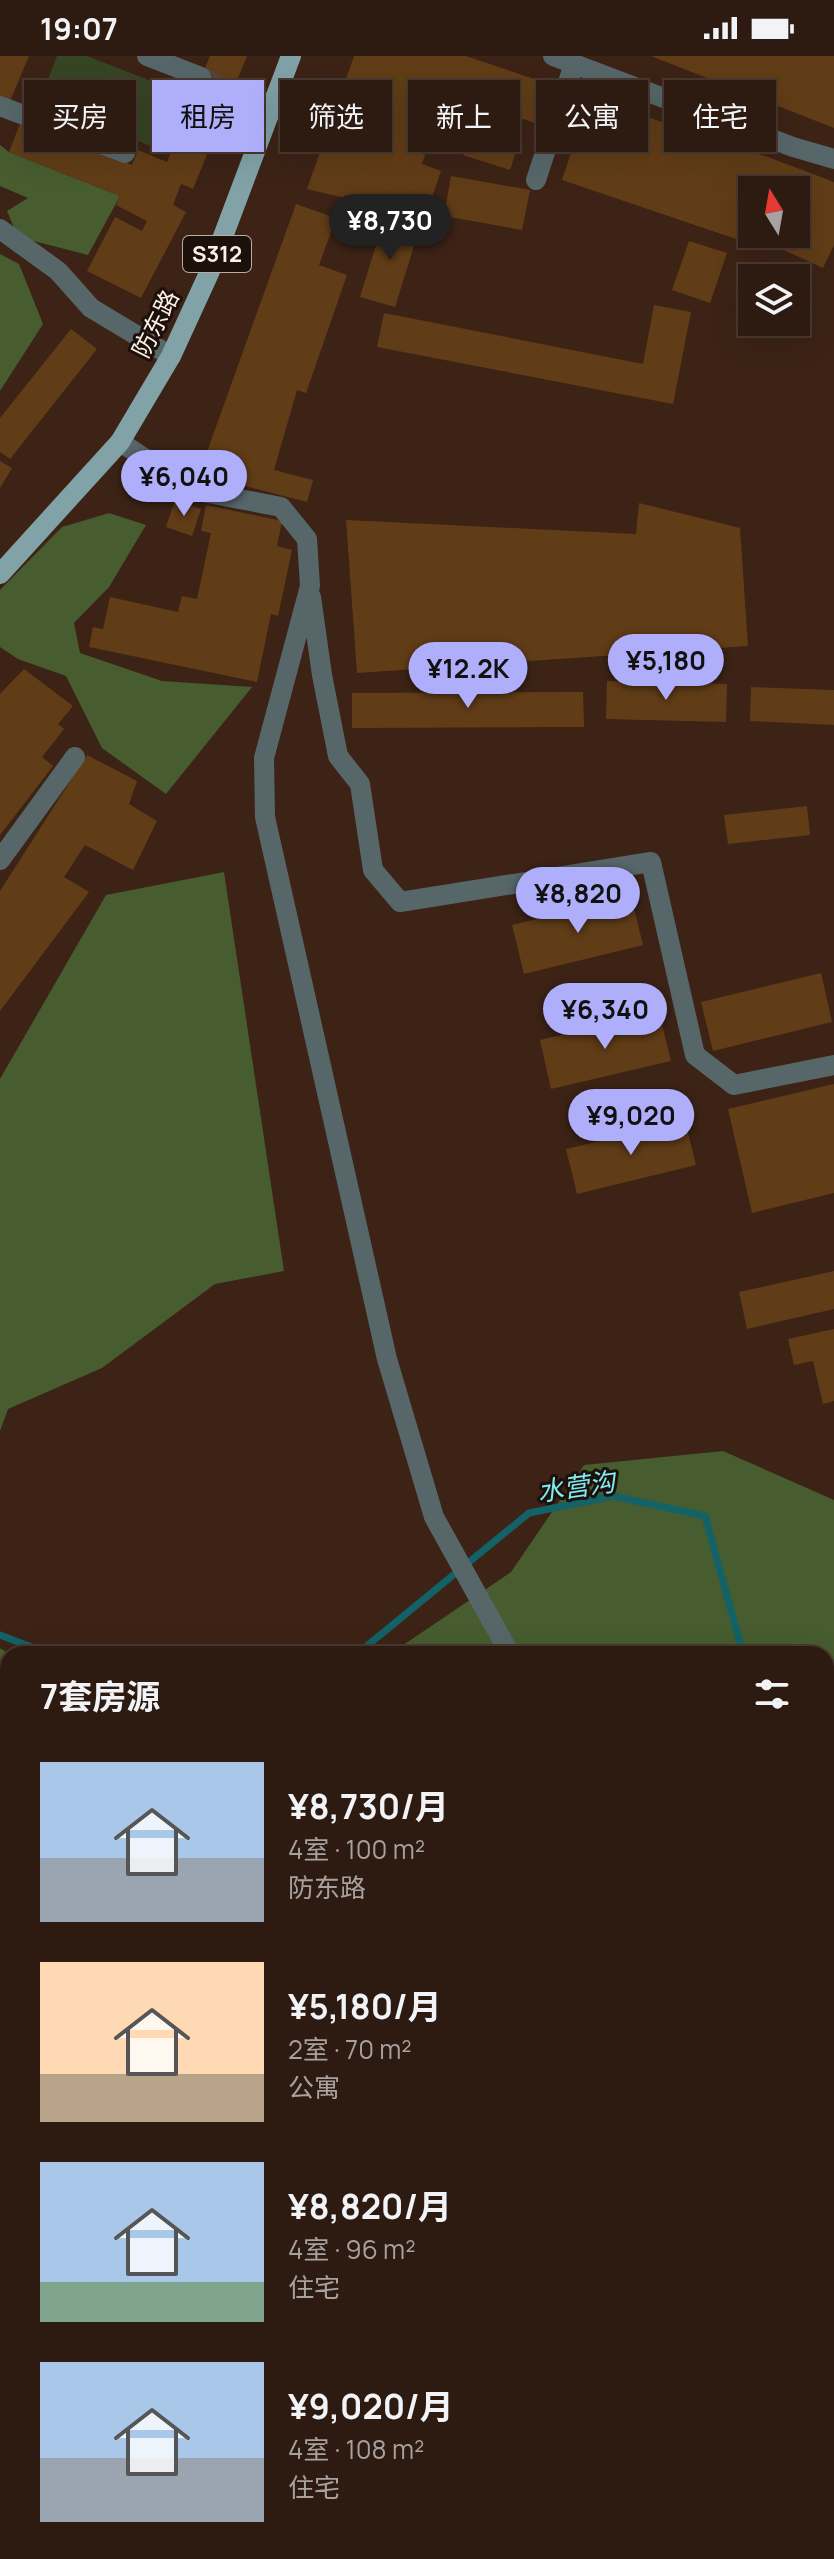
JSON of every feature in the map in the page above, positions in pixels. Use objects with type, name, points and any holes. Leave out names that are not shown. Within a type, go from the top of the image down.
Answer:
[{"type":"main road","name":"防东路","points":[[0,574],[120,442],[171,356],[210,271],[291,56]]},
{"type":"street","points":[[147,56],[201,77]]},
{"type":"street","points":[[553,56],[574,64],[604,65],[793,147],[834,159]]},
{"type":"street","points":[[536,180],[574,64]]},
{"type":"street","points":[[264,102],[272,105]]},
{"type":"street","points":[[0,106],[125,153]]},
{"type":"street","points":[[0,229],[58,271],[91,308],[171,356]]},
{"type":"street","points":[[120,442],[193,490],[281,507],[307,539],[322,675],[338,756],[360,784],[373,870],[400,902],[651,862],[695,1055],[734,1085],[834,1065]]},
{"type":"street","points":[[310,586],[264,758],[265,817],[387,1359],[434,1517],[505,1646]]},
{"type":"street","points":[[1,856],[75,757]]},
{"type":"green space","points":[[57,56],[87,56],[152,81],[152,146],[136,140],[136,80],[48,80]]},
{"type":"green space","points":[[0,145],[9,152],[120,196],[88,255],[18,237],[7,211],[28,198],[0,186]]},
{"type":"green space","points":[[0,254],[19,264],[43,324],[0,391]]},
{"type":"green space","points":[[109,513],[146,525],[109,587],[74,623],[80,653],[162,681],[252,687],[166,794],[102,748],[66,676],[18,659],[0,647],[0,590],[62,527]]},
{"type":"green space","points":[[224,872],[284,1271],[215,1284],[102,1368],[8,1409],[0,1431],[0,1079],[106,895]]},
{"type":"green space","points":[[723,1451],[834,1500],[834,1646],[402,1646],[511,1572],[584,1465]]},
{"type":"building","points":[[0,56],[29,56],[10,101],[0,97]]},
{"type":"building","points":[[210,56],[247,56],[237,80],[200,80]]},
{"type":"building","points":[[354,56],[466,56],[537,80],[536,120],[535,123],[520,118],[520,80],[408,80],[408,152],[426,152],[422,164],[441,171],[425,217],[307,189],[320,152],[392,152],[392,80],[346,80]]},
{"type":"building","points":[[651,56],[834,56],[834,128],[776,105],[776,80],[712,80]]},
{"type":"building","points":[[648,117],[664,123],[664,152],[753,152],[834,182],[834,245],[823,268],[779,248],[810,248],[810,176],[738,176],[738,240],[562,180],[571,152],[648,152]]},
{"type":"building","points":[[21,121],[24,122],[24,152],[99,152],[132,165],[138,150],[167,162],[171,152],[208,152],[193,189],[181,184],[173,205],[186,212],[141,298],[87,271],[115,217],[142,231],[147,221],[116,205],[120,196],[9,152]]},
{"type":"building","points":[[464,152],[516,152],[510,170],[463,155]]},
{"type":"building","points":[[451,176],[530,190],[522,230],[444,216]]},
{"type":"building","points":[[296,204],[336,218],[319,265],[347,275],[306,393],[297,390],[274,470],[313,480],[307,502],[199,474]]},
{"type":"building","points":[[385,216],[420,227],[395,307],[360,297]]},
{"type":"building","points":[[689,241],[727,253],[710,303],[672,290]]},
{"type":"building","points":[[654,305],[691,312],[673,404],[377,347],[384,313],[643,364]]},
{"type":"building","points":[[71,329],[97,349],[10,459],[0,452],[0,418]]},
{"type":"building","points":[[0,461],[12,468],[0,488]]},
{"type":"building","points":[[175,500],[201,509],[192,536],[166,527]]},
{"type":"building","points":[[639,503],[740,528],[748,646],[357,673],[346,520],[636,534]]},
{"type":"building","points":[[206,505],[282,521],[277,546],[292,550],[278,616],[271,614],[257,682],[89,647],[93,627],[103,629],[110,597],[178,612],[182,596],[197,599],[211,533],[201,531]]},
{"type":"building","points":[[24,669],[73,706],[58,724],[64,729],[42,757],[53,766],[0,835],[0,694]]},
{"type":"building","points":[[607,681],[727,684],[726,722],[606,719]]},
{"type":"building","points":[[751,687],[834,690],[834,725],[750,721]]},
{"type":"building","points":[[583,692],[584,727],[352,728],[352,693]]},
{"type":"building","points":[[87,755],[137,781],[129,804],[157,821],[133,870],[85,845],[64,877],[89,892],[0,1011],[0,891]]},
{"type":"building","points":[[807,806],[810,835],[728,844],[724,815]]},
{"type":"building","points":[[631,896],[643,945],[524,974],[512,925]]},
{"type":"building","points":[[821,973],[832,1022],[713,1051],[701,1002]]},
{"type":"building","points":[[659,1012],[671,1061],[551,1089],[540,1040]]},
{"type":"building","points":[[834,1084],[834,1193],[752,1213],[728,1109]]},
{"type":"building","points":[[685,1121],[696,1165],[577,1194],[566,1149]]},
{"type":"building","points":[[834,1271],[834,1309],[747,1329],[739,1292]]},
{"type":"building","points":[[834,1329],[834,1401],[823,1404],[813,1361],[794,1365],[788,1339]]},
{"type":"waterway","name":"水营沟","points":[[367,1646],[529,1513],[613,1496],[705,1516],[741,1646]]},
{"type":"waterway","name":"水营沟","points":[[0,1635],[29,1646]]},
{"type":"tunnel","points":[[201,77],[208,80]]}]
